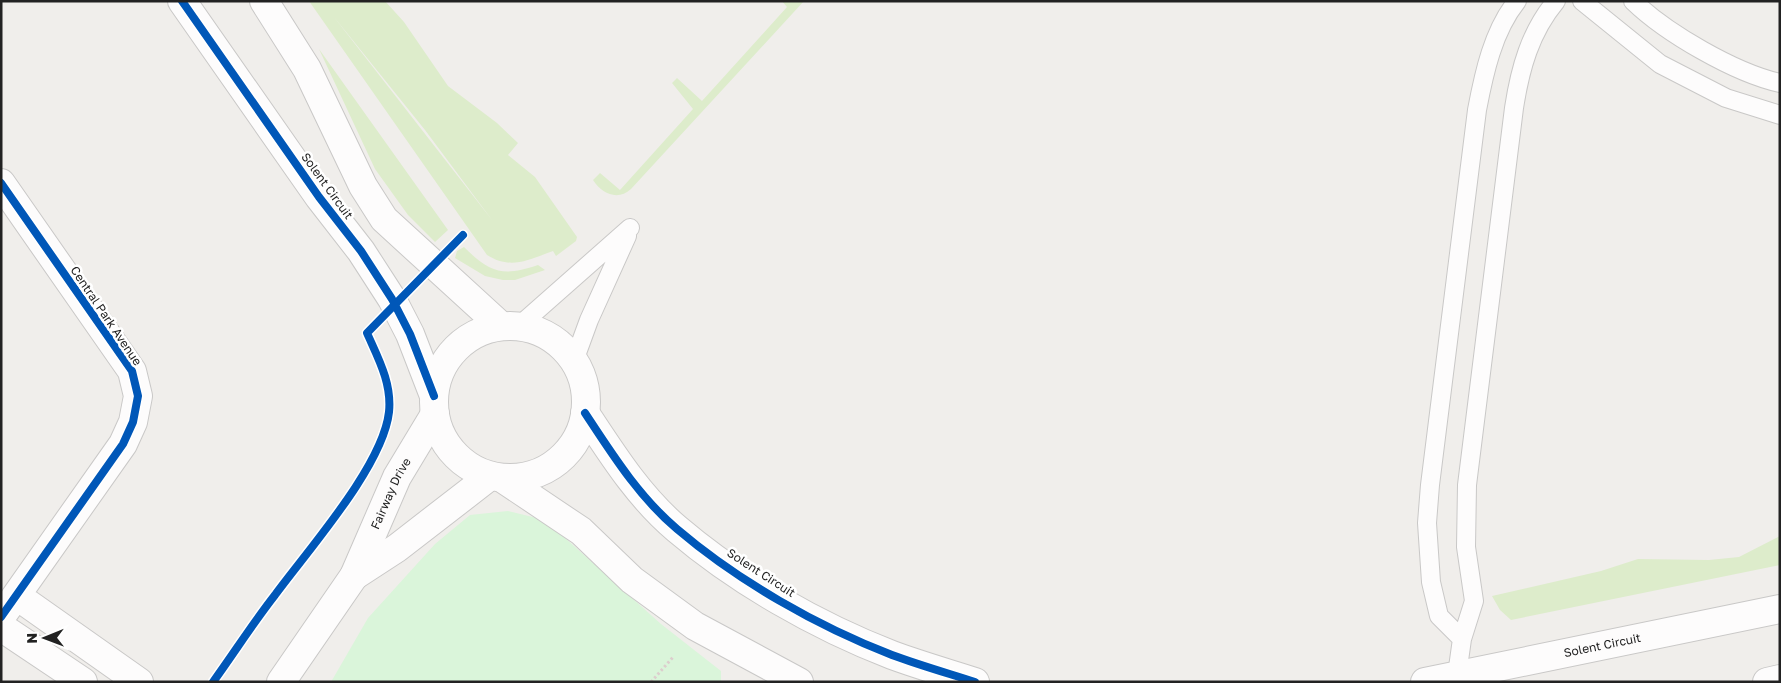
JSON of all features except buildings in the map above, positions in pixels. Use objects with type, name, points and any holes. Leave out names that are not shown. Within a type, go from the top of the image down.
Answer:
[{"type":"street","name":"Solent Circuit","points":[[182,1],[319,197],[366,259],[392,299],[410,334],[435,405]]},
{"type":"street","points":[[264,1],[307,69],[363,186],[384,219],[510,326]]},
{"type":"street","name":"Central Park Avenue","points":[[1,183],[132,371],[138,396],[133,422],[123,444],[1,618]]},
{"type":"street","points":[[496,477],[526,477],[547,469],[565,455],[579,435],[585,413],[586,390],[574,361],[565,348],[547,334],[510,326],[476,333],[456,348],[441,370],[435,405],[440,432],[450,448],[463,462],[496,477],[580,531],[632,580],[695,626],[799,682]]},
{"type":"street","name":"Fairway Drive","points":[[281,682],[354,576],[398,477],[435,405]]},
{"type":"street","name":"Solent Circuit","points":[[585,413],[626,475],[676,528],[737,573],[820,622],[892,655],[975,682]]},
{"type":"street","name":"Fairway Drive","points":[[354,576],[397,548],[496,477]]},
{"type":"street","points":[[17,596],[139,682]]},
{"type":"street","name":"Solent Circuit","points":[[1425,682],[1456,678],[1780,609]]},
{"type":"street","points":[[1,627],[83,682]]},
{"type":"street","points":[[1767,682],[1780,679]]},
{"type":"lane","points":[[1462,639],[1439,616],[1431,582],[1427,524],[1430,485],[1477,110],[1483,80],[1496,42],[1502,26],[1517,1]]},
{"type":"lane","points":[[1456,678],[1462,639],[1474,601],[1466,546],[1468,485],[1514,108],[1527,49],[1539,26],[1556,1]]},
{"type":"lane","points":[[1582,1],[1660,64],[1726,98],[1780,115]]},
{"type":"lane","points":[[1633,1],[1643,11],[1694,46],[1736,67],[1780,83]]},
{"type":"lane","points":[[510,326],[630,228],[589,320],[574,361]]},
{"type":"green space","points":[[309,1],[385,1],[404,22],[448,86],[497,123],[518,143],[508,155],[535,177],[577,237],[576,241],[556,256],[553,251],[512,263],[496,260],[487,255]],"holes":[[[334,17],[425,130],[492,220]]]},
{"type":"green space","points":[[782,1],[804,1],[631,189],[621,195],[616,195],[601,189],[593,180],[600,173],[620,190],[693,109],[672,83],[677,78],[702,101],[787,7]]},
{"type":"green space","points":[[319,49],[448,230],[435,242],[408,215],[375,169]]},
{"type":"green space","points":[[464,247],[473,256],[498,270],[515,271],[538,265],[545,270],[515,280],[503,280],[485,276],[455,258],[457,251]]},
{"type":"green space","points":[[508,511],[545,520],[661,624],[721,671],[721,682],[331,682],[368,618],[435,544],[470,515]]},
{"type":"green space","points":[[1780,536],[1780,565],[1511,620],[1500,610],[1492,596],[1601,571],[1638,559],[1709,560],[1739,557]]},
{"type":"cycle path","points":[[182,1],[319,197],[361,251],[392,299],[410,334],[434,396]]},
{"type":"cycle path","points":[[1,183],[132,371],[138,396],[133,422],[123,444],[1,617]]},
{"type":"cycle path","points":[[213,682],[267,606],[342,507],[359,482],[384,434],[389,412],[388,391],[380,361],[367,333],[463,235]]},
{"type":"cycle path","points":[[585,413],[605,444],[650,503],[677,529],[726,567],[779,601],[835,630],[892,655],[975,682]]}]
